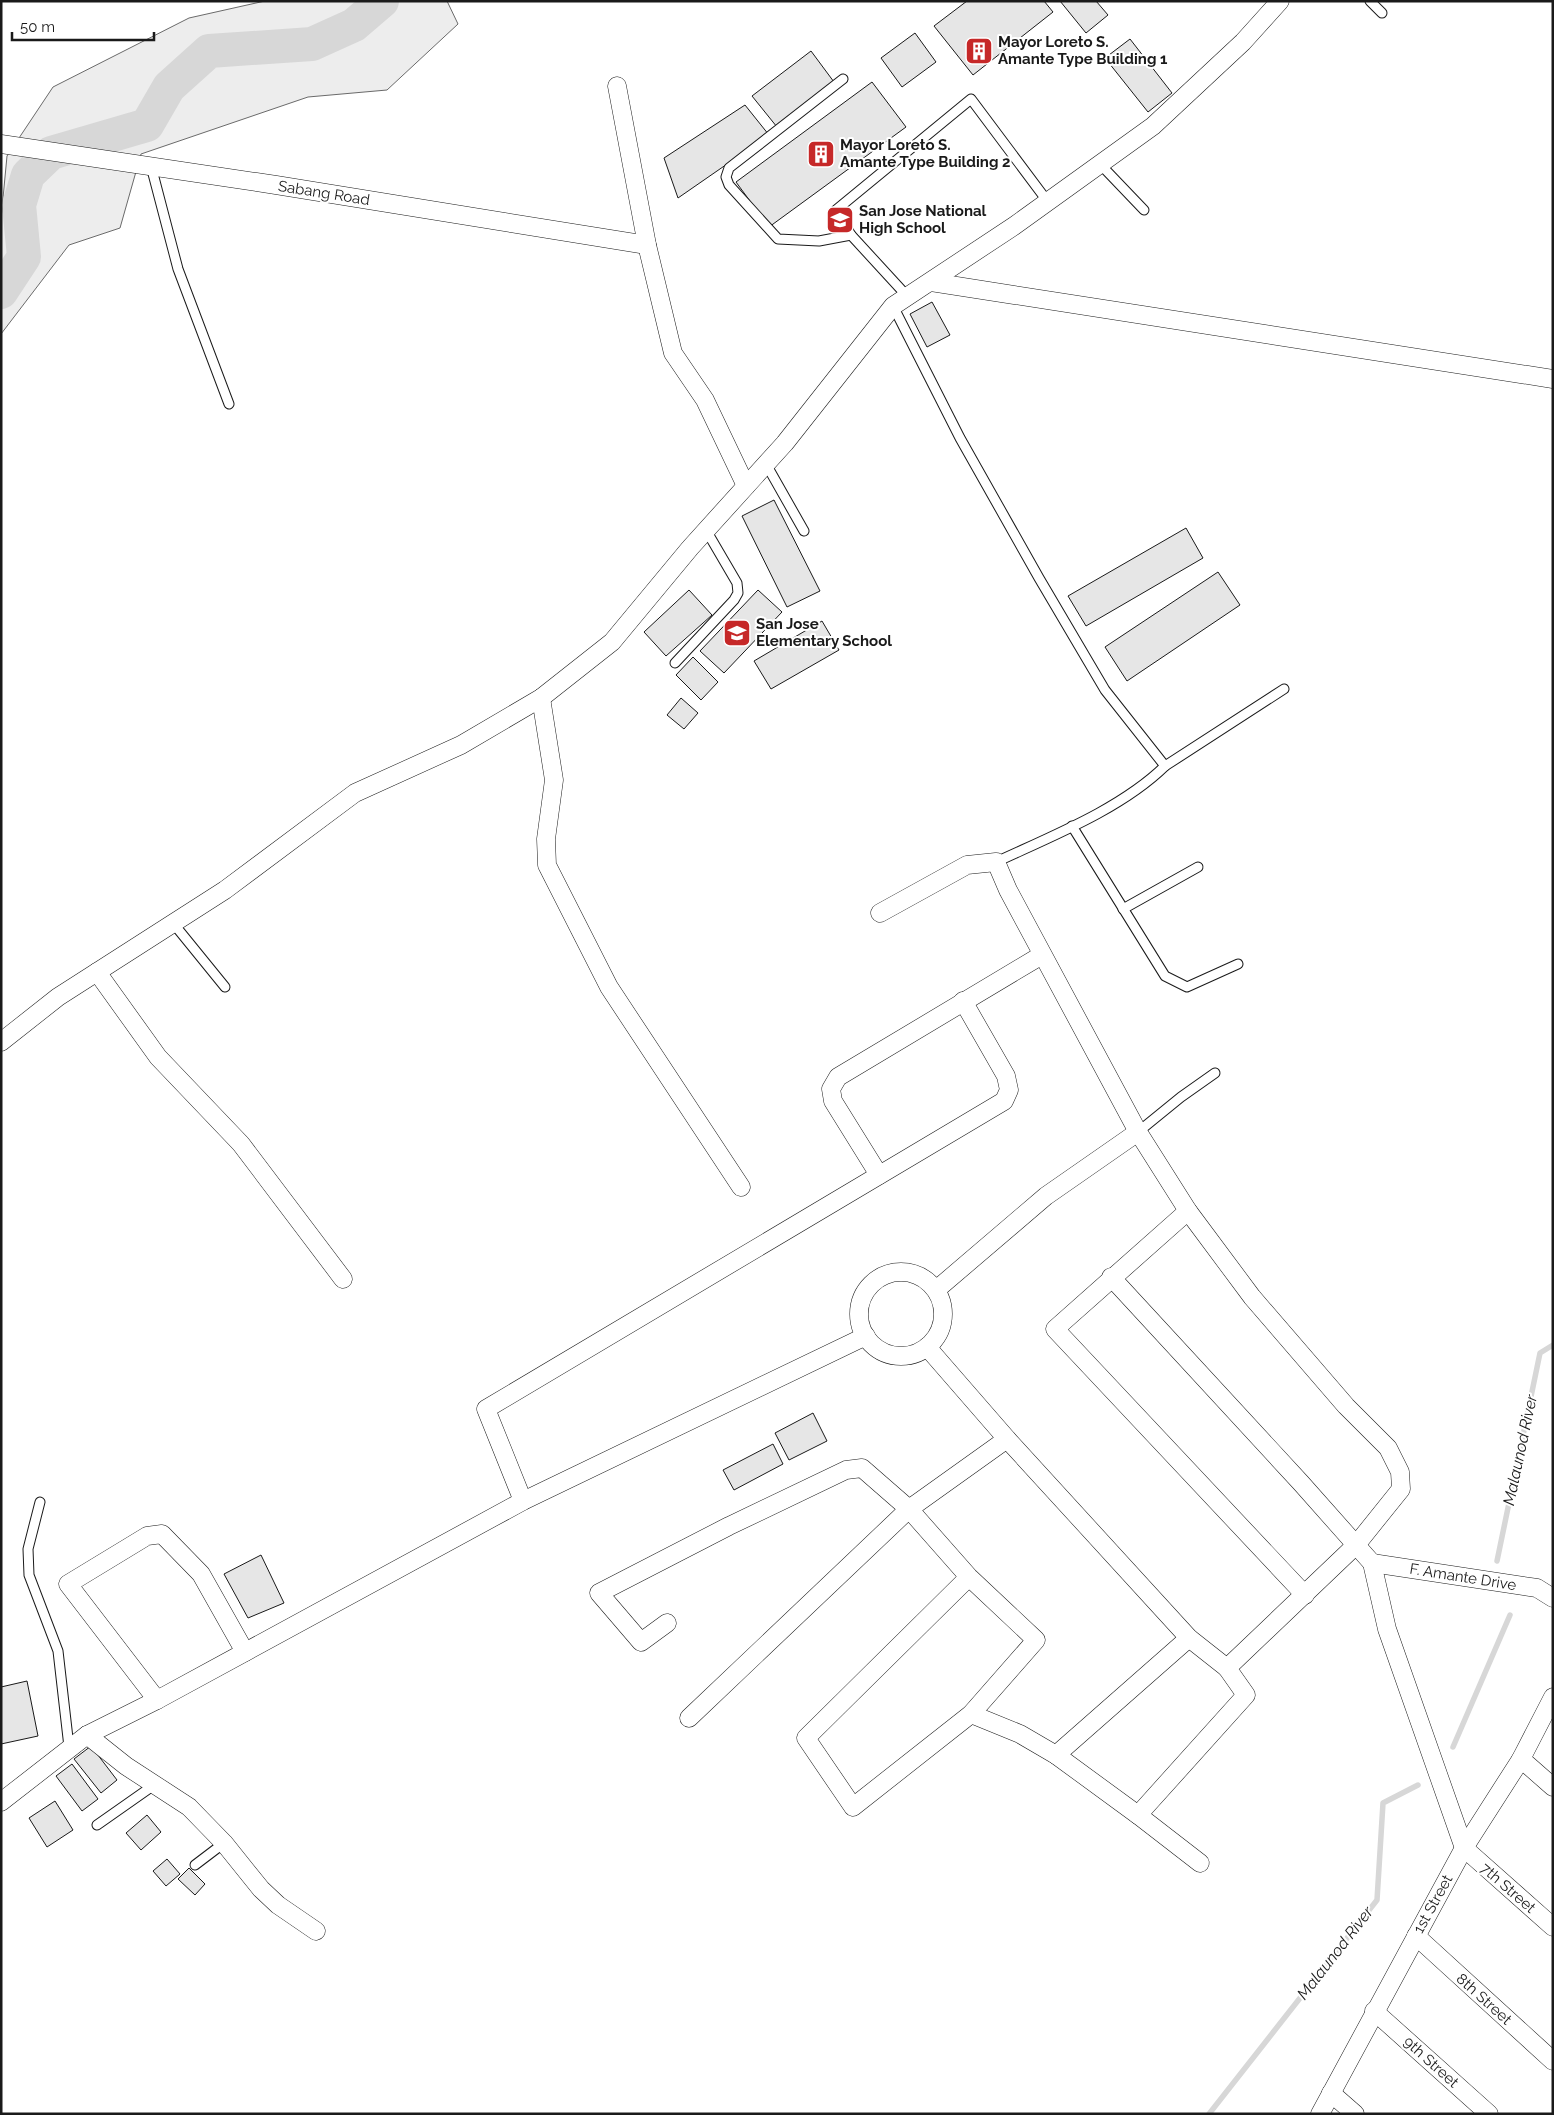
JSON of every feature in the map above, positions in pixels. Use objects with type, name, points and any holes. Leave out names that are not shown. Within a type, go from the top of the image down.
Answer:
[{"type":"street","points":[[1,1042],[58,997],[225,890],[355,793],[461,745],[542,698],[612,642],[706,530],[766,464],[900,301],[1048,202],[1153,126],[1243,42],[1280,1]]},
{"type":"street","points":[[617,86],[647,245],[672,353],[705,400],[746,486]]},
{"type":"street","name":"Sabang Road","points":[[1,144],[647,245]]},
{"type":"street","points":[[931,282],[1553,379]]},
{"type":"street","points":[[542,698],[554,780],[546,839],[547,865],[609,987],[741,1186]]},
{"type":"street","points":[[880,912],[967,865],[996,862],[1042,955],[1138,1132],[1188,1211],[1252,1297],[1346,1406],[1388,1448],[1400,1472],[1401,1488],[1356,1545],[1227,1668]]},
{"type":"street","points":[[879,1175],[833,1101],[831,1089],[838,1077],[1042,955]]},
{"type":"street","points":[[97,972],[158,1057],[240,1144],[343,1279]]},
{"type":"street","points":[[523,1500],[486,1409],[1004,1101],[1009,1090],[1006,1076],[963,1001]]},
{"type":"street","points":[[936,1290],[1046,1196],[1138,1132]]},
{"type":"street","points":[[1188,1211],[1055,1329],[1305,1594]]},
{"type":"street","points":[[899,1272],[913,1274],[926,1280],[936,1290],[942,1302],[944,1314],[942,1327],[936,1338],[927,1347],[915,1353],[894,1355],[875,1347],[866,1336],[860,1323],[860,1309],[864,1295],[873,1283],[885,1275],[899,1272]]},
{"type":"street","points":[[1111,1278],[1372,1563],[1387,1629],[1464,1848]]},
{"type":"street","points":[[1,1802],[30,1782],[69,1747],[87,1735],[157,1700],[523,1500],[866,1336]]},
{"type":"street","points":[[927,1347],[1007,1439],[1189,1638],[1227,1668],[1246,1695],[1138,1815]]},
{"type":"street","points":[[690,1718],[909,1509],[1007,1439]]},
{"type":"street","points":[[668,1623],[640,1642],[599,1593],[729,1526],[846,1470],[862,1468],[909,1509],[969,1577],[1036,1640],[971,1714],[853,1808],[806,1738],[969,1577]]},
{"type":"street","points":[[157,1700],[68,1584],[147,1536],[162,1534],[201,1574],[245,1652]]},
{"type":"street","name":"F. Amante Drive","points":[[1372,1563],[1537,1588],[1553,1598]]},
{"type":"street","points":[[1056,1755],[1189,1638]]},
{"type":"street","name":"1st Street","points":[[1320,2114],[1374,2011],[1464,1848],[1521,1759],[1553,1697]]},
{"type":"street","points":[[971,1714],[1020,1734],[1056,1755],[1200,1863]]},
{"type":"street","points":[[87,1735],[154,1785],[188,1807],[224,1842],[261,1888],[278,1904],[316,1931]]},
{"type":"street","points":[[1521,1759],[1553,1787]]},
{"type":"street","name":"7th Street","points":[[1464,1848],[1553,1927]]},
{"type":"street","name":"8th Street","points":[[1416,1936],[1553,2061]]},
{"type":"street","name":"9th Street","points":[[1374,2011],[1488,2114]]},
{"type":"street","points":[[1331,2092],[1355,2114]]},
{"type":"lane","points":[[1370,1],[1382,13]]},
{"type":"lane","points":[[843,79],[729,168],[726,177],[729,185],[778,239],[818,241],[851,234]]},
{"type":"lane","points":[[1048,202],[971,99],[836,210],[851,234],[900,301],[960,438],[1068,626],[1106,690],[1165,766]]},
{"type":"lane","points":[[1100,164],[1144,210]]},
{"type":"lane","points":[[151,166],[178,269],[229,404]]},
{"type":"lane","points":[[766,464],[804,531]]},
{"type":"lane","points":[[675,663],[734,600],[738,593],[737,583],[706,530]]},
{"type":"lane","points":[[996,862],[1072,826],[1147,784],[1165,766],[1284,689]]},
{"type":"lane","points":[[1072,826],[1165,976],[1187,987],[1238,964]]},
{"type":"lane","points":[[1123,908],[1198,867]]},
{"type":"lane","points":[[174,923],[225,987]]},
{"type":"lane","points":[[1138,1132],[1181,1097],[1216,1073]]},
{"type":"lane","points":[[40,1502],[28,1550],[29,1575],[58,1651],[69,1747]]},
{"type":"lane","points":[[97,1825],[154,1785]]},
{"type":"lane","points":[[195,1865],[224,1842]]},
{"type":"shaded area","points":[[265,1],[447,1],[458,24],[387,90],[308,97],[141,154],[120,228],[69,245],[1,334],[1,219],[7,156],[53,87],[189,18]]},
{"type":"building","name":"Mayor Loreto S. Amante Type Building 1","points":[[967,1],[1044,1],[1053,12],[973,75],[934,26]]},
{"type":"building","points":[[1060,1],[1096,1],[1108,15],[1086,33]]},
{"type":"building","points":[[915,33],[936,62],[902,87],[881,58]]},
{"type":"building","points":[[1130,39],[1172,93],[1148,112],[1105,58]]},
{"type":"building","points":[[811,51],[834,82],[777,127],[752,96]]},
{"type":"building","name":"Mayor Loreto S. Amante Type Building 2","points":[[872,82],[906,127],[769,227],[736,182]]},
{"type":"building","points":[[745,105],[769,135],[678,198],[664,158]]},
{"type":"building","points":[[932,302],[950,335],[927,347],[910,314]]},
{"type":"building","points":[[774,500],[820,591],[787,607],[742,516]]},
{"type":"building","points":[[1186,528],[1203,558],[1086,626],[1068,596]]},
{"type":"building","points":[[1218,572],[1240,605],[1127,681],[1105,647]]},
{"type":"building","points":[[689,590],[712,615],[666,656],[644,632]]},
{"type":"building","points":[[758,590],[782,612],[724,673],[700,651]]},
{"type":"building","points":[[822,621],[839,650],[771,689],[754,661]]},
{"type":"building","points":[[693,657],[718,682],[701,700],[676,675]]},
{"type":"building","points":[[681,698],[698,713],[684,729],[667,715]]},
{"type":"building","points":[[813,1413],[827,1441],[789,1460],[775,1433]]},
{"type":"building","points":[[773,1444],[783,1464],[734,1490],[723,1470]]},
{"type":"building","points":[[261,1555],[284,1603],[248,1618],[224,1574]]},
{"type":"building","points":[[27,1681],[38,1736],[1,1744],[1,1687]]},
{"type":"building","points":[[91,1746],[117,1780],[101,1793],[74,1759]]},
{"type":"building","points":[[72,1764],[98,1799],[82,1811],[56,1776]]},
{"type":"building","points":[[55,1801],[73,1830],[47,1847],[29,1818]]},
{"type":"building","points":[[147,1815],[161,1832],[141,1850],[126,1833]]},
{"type":"building","points":[[167,1859],[180,1874],[166,1886],[153,1871]]},
{"type":"building","points":[[189,1868],[205,1884],[195,1895],[178,1879]]},
{"type":"waterway","points":[[1,292],[24,257],[19,205],[28,175],[51,153],[147,125],[169,87],[209,51],[312,44],[354,25],[382,1]]},
{"type":"waterway","name":"Malaunod River","points":[[1497,1561],[1540,1353],[1553,1345]]},
{"type":"waterway","name":"Malaunod River","points":[[1453,1747],[1510,1615]]},
{"type":"waterway","name":"Malaunod River","points":[[1209,2114],[1377,1900],[1383,1803],[1418,1785]]},
{"type":"place","name":"Mayor Loreto S. Amante Type Building 1","points":[[979,51]]},
{"type":"place","name":"Mayor Loreto S. Amante Type Building 2","points":[[821,154]]},
{"type":"place","name":"San Jose National High School","points":[[840,220]]},
{"type":"place","name":"San Jose Elementary School","points":[[737,633]]}]
